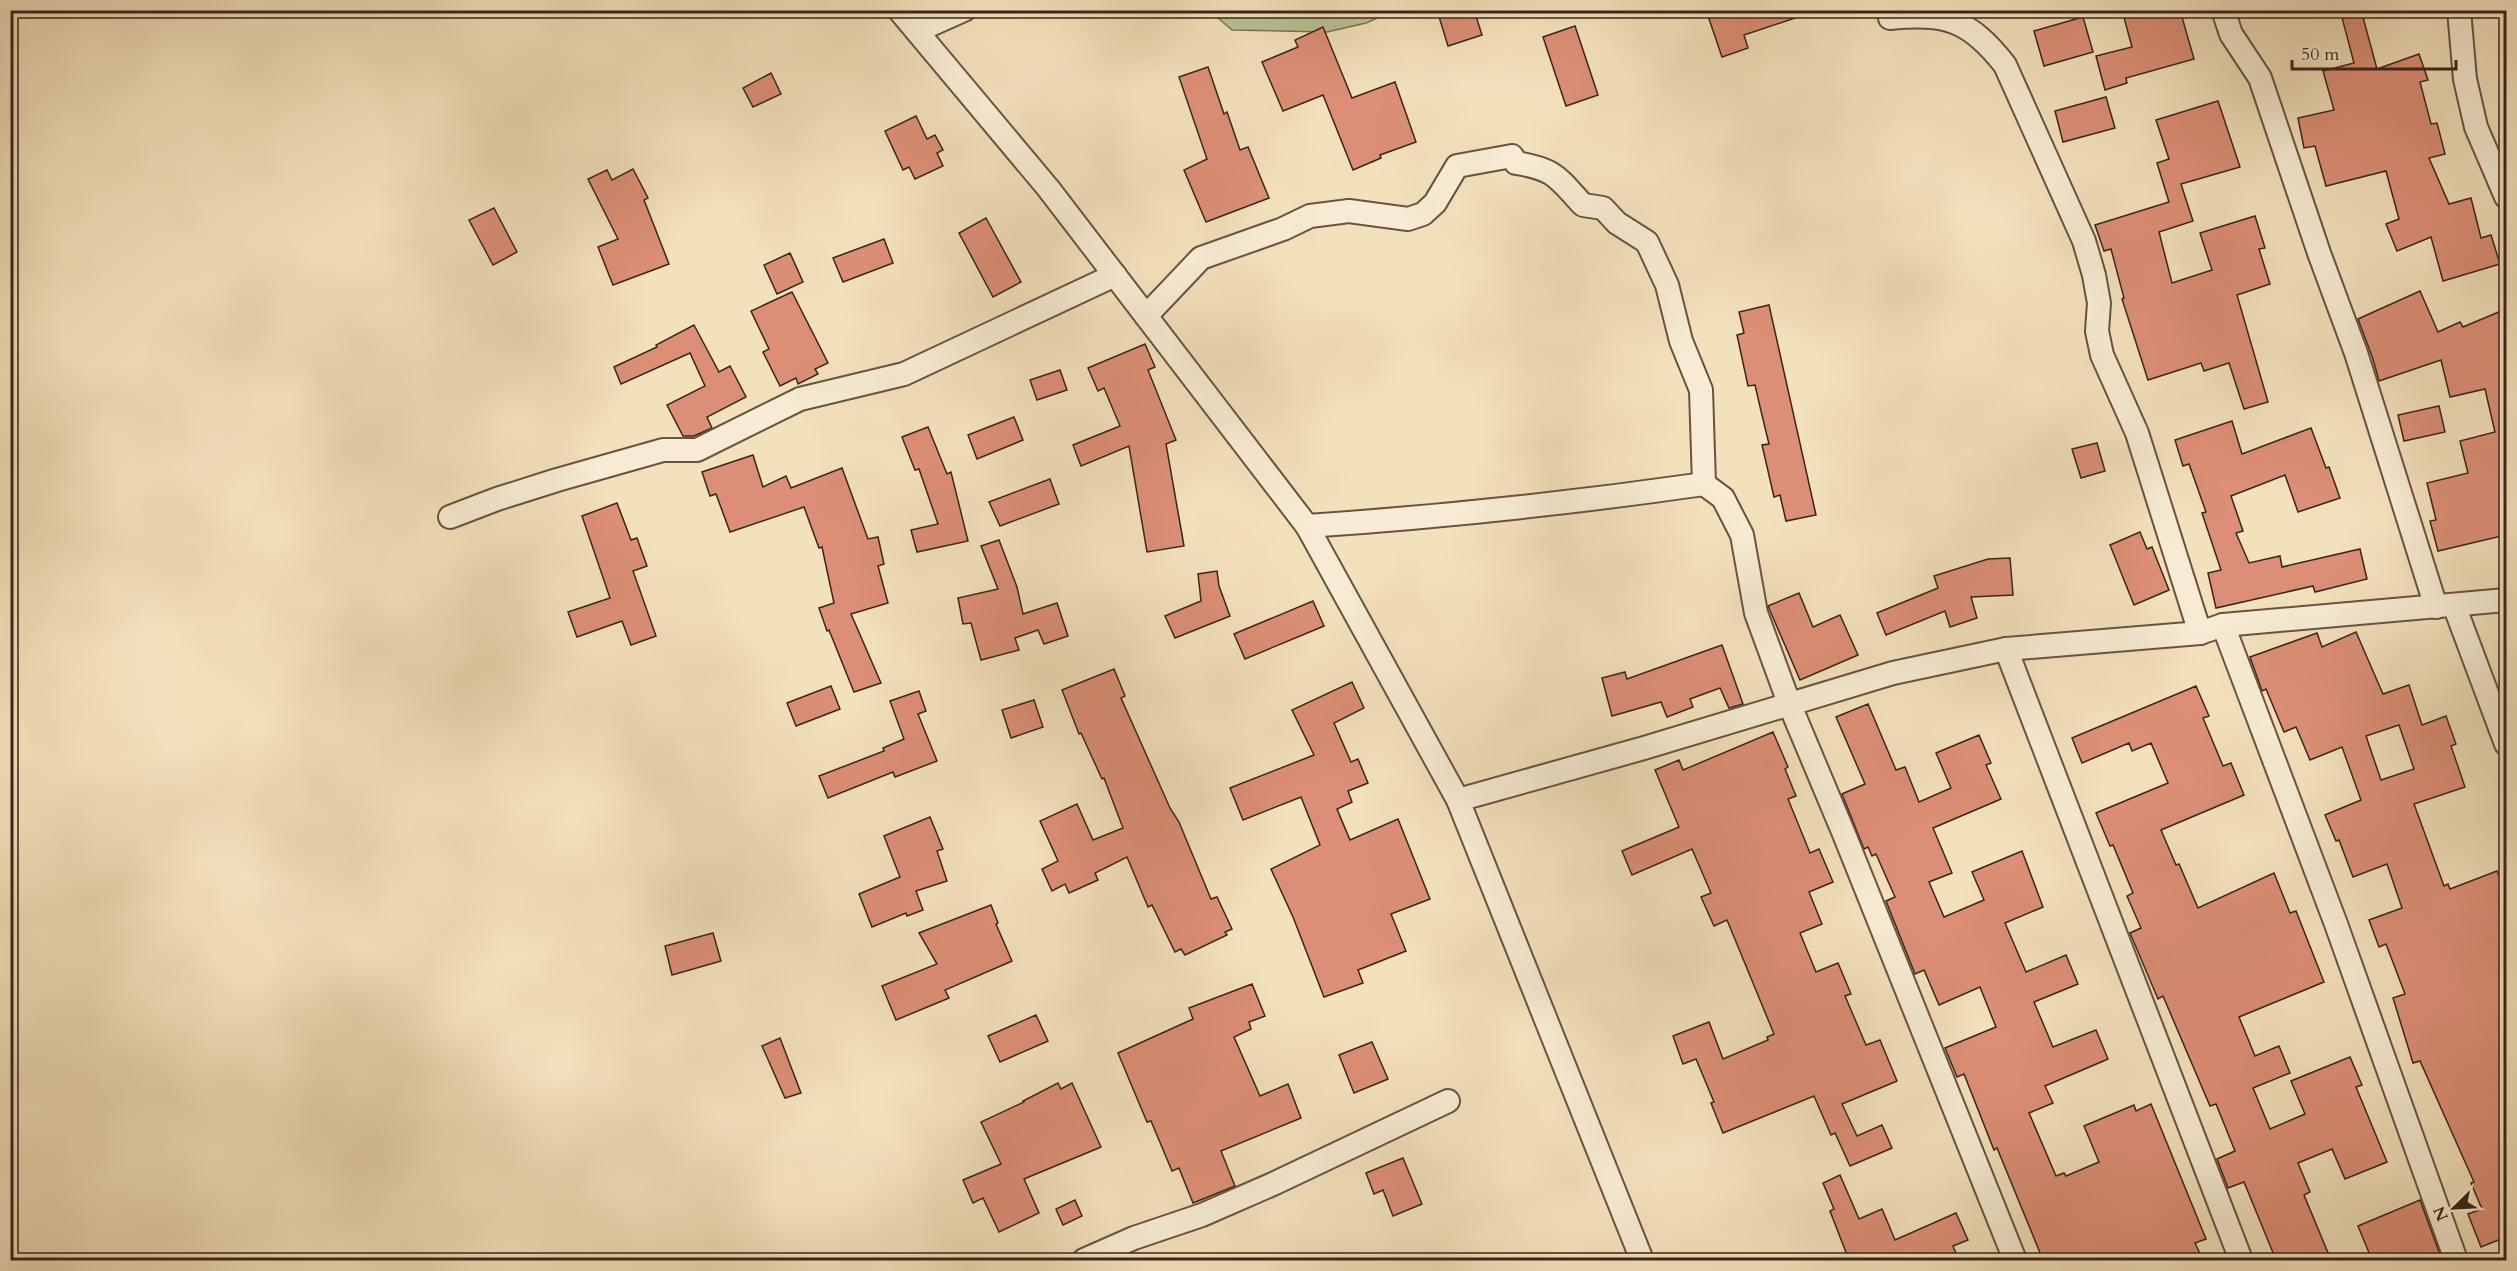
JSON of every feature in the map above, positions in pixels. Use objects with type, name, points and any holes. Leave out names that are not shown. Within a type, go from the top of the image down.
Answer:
[{"type":"street","points":[[899,10],[1048,188],[1307,526],[1458,800],[1642,1260]]},
{"type":"street","points":[[917,32],[964,10]]},
{"type":"street","points":[[2223,10],[2231,34],[2260,78],[2319,253],[2445,606],[2506,744]]},
{"type":"street","points":[[2459,10],[2465,80],[2476,127],[2506,198]]},
{"type":"street","points":[[1890,18],[1924,15],[1949,19],[1988,44],[2005,65],[2084,241],[2094,275],[2098,303],[2097,332],[2102,354],[2137,433],[2200,633]]},
{"type":"street","points":[[1146,316],[1202,258],[1283,230],[1310,216],[1329,212],[1349,211],[1390,218],[1415,217],[1423,214],[1435,203],[1457,166],[1512,156],[1516,163],[1540,167],[1559,177],[1583,205],[1603,208],[1617,223],[1647,242],[1666,285],[1681,341],[1701,390],[1704,484]]},
{"type":"street","points":[[450,518],[497,499],[547,483],[663,450],[697,450],[800,399],[904,374],[1115,275]]},
{"type":"street","points":[[1307,526],[1508,510],[1590,501],[1704,484],[1723,498],[1742,535],[1756,613],[1789,703],[2015,1260]]},
{"type":"street","points":[[1458,800],[1644,748],[1893,673],[2006,649],[2200,633],[2223,625],[2506,600]]},
{"type":"street","points":[[2223,625],[2336,924],[2456,1260]]},
{"type":"street","points":[[2006,649],[2241,1260]]},
{"type":"street","points":[[1084,1260],[1134,1238],[1202,1215],[1273,1184],[1448,1101]]},
{"type":"green space","points":[[1210,11],[1393,11],[1366,23],[1327,32],[1232,30]]},
{"type":"building","points":[[1437,10],[1474,10],[1482,35],[1448,46]]},
{"type":"building","points":[[1706,10],[1806,10],[1807,14],[1744,35],[1748,48],[1722,57]]},
{"type":"building","points":[[2122,10],[2180,10],[2194,59],[2126,78],[2127,83],[2105,90],[2096,56],[2132,47]]},
{"type":"building","points":[[2340,10],[2361,10],[2377,69],[2419,54],[2428,80],[2420,82],[2431,124],[2437,123],[2445,154],[2429,158],[2449,204],[2471,198],[2481,238],[2491,235],[2500,264],[2443,281],[2431,237],[2397,251],[2386,224],[2399,219],[2386,171],[2326,186],[2315,146],[2304,148],[2298,118],[2334,110],[2323,71],[2354,63]]},
{"type":"building","points":[[2083,17],[2093,52],[2044,66],[2034,31]]},
{"type":"building","points":[[1575,26],[1598,95],[1566,106],[1543,37]]},
{"type":"building","points":[[1323,27],[1352,98],[1395,82],[1416,142],[1380,155],[1381,158],[1353,170],[1323,95],[1283,111],[1262,62],[1298,47],[1295,40]]},
{"type":"building","points":[[1208,67],[1224,114],[1227,112],[1240,150],[1248,147],[1269,198],[1206,222],[1184,170],[1207,159],[1179,77]]},
{"type":"building","points":[[771,73],[781,94],[753,107],[743,88]]},
{"type":"building","points":[[2106,97],[2115,128],[2063,142],[2055,111]]},
{"type":"building","points":[[2218,101],[2240,167],[2181,184],[2193,221],[2159,232],[2172,283],[2212,270],[2200,233],[2255,216],[2265,248],[2259,249],[2270,284],[2237,295],[2268,402],[2244,409],[2229,363],[2204,371],[2201,363],[2148,380],[2122,299],[2124,298],[2111,249],[2104,251],[2095,225],[2169,202],[2157,163],[2169,159],[2156,120]]},
{"type":"building","points":[[916,116],[927,139],[935,135],[943,150],[937,153],[943,166],[915,179],[909,167],[903,170],[885,131]]},
{"type":"building","points":[[633,169],[648,198],[644,200],[669,264],[613,285],[598,247],[618,239],[588,179],[607,170],[612,180]]},
{"type":"building","points":[[494,208],[517,252],[493,265],[469,220]]},
{"type":"building","points":[[986,218],[1021,282],[993,297],[959,233]]},
{"type":"building","points":[[884,239],[893,263],[843,282],[833,258]]},
{"type":"building","points":[[790,253],[803,282],[777,294],[764,265]]},
{"type":"building","points":[[2420,291],[2438,332],[2460,322],[2463,327],[2506,309],[2506,535],[2438,551],[2430,521],[2436,520],[2427,483],[2468,473],[2460,441],[2495,432],[2485,389],[2450,397],[2441,360],[2379,381],[2358,319]]},
{"type":"building","points":[[792,292],[828,363],[815,369],[818,374],[798,384],[796,378],[780,386],[763,352],[769,349],[751,311]]},
{"type":"building","points":[[1769,305],[1816,515],[1786,521],[1780,495],[1774,497],[1762,445],[1769,444],[1755,385],[1748,386],[1737,335],[1744,333],[1739,312]]},
{"type":"building","points":[[694,325],[719,372],[730,366],[746,397],[707,417],[712,428],[694,436],[683,436],[667,405],[705,386],[690,353],[621,384],[614,367],[657,347],[656,345]]},
{"type":"building","points":[[1145,344],[1155,367],[1148,370],[1176,440],[1166,444],[1184,546],[1147,552],[1129,446],[1081,466],[1073,445],[1120,426],[1104,388],[1098,391],[1088,368]]},
{"type":"building","points":[[1060,370],[1067,390],[1037,400],[1030,380]]},
{"type":"building","points":[[2439,406],[2445,432],[2404,441],[2398,415]]},
{"type":"building","points":[[1014,417],[1023,440],[977,459],[968,435]]},
{"type":"building","points":[[2232,421],[2242,454],[2311,428],[2340,498],[2298,512],[2285,475],[2231,496],[2243,531],[2236,533],[2249,563],[2280,556],[2282,567],[2360,549],[2367,579],[2315,592],[2313,586],[2216,608],[2208,573],[2221,570],[2202,513],[2206,512],[2189,464],[2183,466],[2175,440]]},
{"type":"building","points":[[928,427],[947,474],[951,472],[968,541],[917,552],[911,530],[938,524],[919,469],[915,470],[902,437]]},
{"type":"building","points":[[2097,443],[2105,471],[2081,478],[2072,449]]},
{"type":"building","points":[[753,455],[763,487],[786,476],[791,488],[842,468],[868,539],[878,537],[884,564],[878,566],[888,603],[851,614],[881,683],[854,692],[829,630],[827,631],[819,608],[834,603],[822,547],[819,548],[804,507],[730,532],[716,494],[710,496],[702,472]]},
{"type":"building","points":[[1050,479],[1059,504],[1000,526],[989,502]]},
{"type":"building","points":[[617,503],[631,540],[637,538],[647,566],[633,571],[656,636],[631,645],[622,621],[577,637],[568,612],[610,598],[582,516]]},
{"type":"building","points":[[2140,532],[2147,549],[2152,547],[2169,590],[2134,605],[2110,545]]},
{"type":"building","points":[[999,540],[1017,587],[1023,614],[1057,603],[1068,636],[1044,644],[1038,630],[1015,638],[1019,650],[981,660],[971,623],[963,624],[958,598],[998,589],[981,546]]},
{"type":"building","points":[[2010,558],[2013,595],[1971,597],[1977,618],[1950,627],[1945,611],[1886,635],[1877,613],[1938,588],[1934,576],[1988,559]]},
{"type":"building","points":[[1217,571],[1219,586],[1230,616],[1175,638],[1165,616],[1201,601],[1198,574]]},
{"type":"building","points":[[1799,593],[1813,627],[1840,615],[1858,655],[1800,680],[1768,606]]},
{"type":"building","points":[[1313,601],[1324,626],[1245,659],[1234,634]]},
{"type":"building","points":[[2356,632],[2383,694],[2409,685],[2422,725],[2446,716],[2456,744],[2451,746],[2465,787],[2414,804],[2444,886],[2448,884],[2450,889],[2497,871],[2506,894],[2506,1237],[2481,1247],[2468,1214],[2482,1209],[2471,1183],[2474,1182],[2420,1061],[2413,1063],[2393,998],[2405,994],[2386,944],[2379,947],[2369,920],[2402,908],[2387,864],[2353,877],[2339,840],[2336,841],[2325,815],[2361,800],[2342,747],[2310,760],[2296,727],[2284,732],[2266,689],[2262,691],[2250,657],[2317,633],[2322,647]],"holes":[[[2399,725],[2414,769],[2381,780],[2366,736]]]},
{"type":"building","points":[[1722,645],[1743,704],[1729,708],[1720,688],[1690,699],[1693,707],[1667,717],[1661,702],[1612,716],[1602,678],[1625,672],[1627,679]]},
{"type":"building","points":[[1114,669],[1125,696],[1121,698],[1170,808],[1179,822],[1211,899],[1217,897],[1232,929],[1225,932],[1227,935],[1185,955],[1181,949],[1175,952],[1152,905],[1148,907],[1127,857],[1095,873],[1098,880],[1069,893],[1065,884],[1052,891],[1042,869],[1058,861],[1040,821],[1077,804],[1093,840],[1123,828],[1104,778],[1102,779],[1081,733],[1079,734],[1062,690]]},
{"type":"building","points":[[1352,682],[1364,708],[1334,723],[1351,762],[1358,759],[1368,783],[1348,791],[1352,802],[1337,809],[1350,840],[1398,819],[1430,899],[1391,914],[1406,951],[1358,970],[1363,983],[1324,997],[1293,917],[1271,869],[1320,845],[1301,797],[1243,820],[1230,788],[1314,755],[1292,710]]},
{"type":"building","points":[[831,686],[840,709],[796,726],[787,703]]},
{"type":"building","points":[[2196,686],[2209,716],[2203,718],[2223,766],[2231,763],[2244,795],[2161,830],[2176,865],[2179,864],[2198,908],[2274,873],[2290,913],[2296,911],[2324,982],[2239,1017],[2255,1056],[2279,1046],[2290,1073],[2253,1088],[2270,1129],[2305,1114],[2291,1081],[2350,1057],[2362,1085],[2356,1087],[2387,1162],[2345,1179],[2332,1149],[2298,1163],[2310,1192],[2304,1195],[2331,1260],[2276,1260],[2244,1182],[2228,1188],[2217,1159],[2235,1151],[2216,1104],[2210,1106],[2163,996],[2158,999],[2130,933],[2141,928],[2127,896],[2133,893],[2113,845],[2110,846],[2096,813],[2168,783],[2151,743],[2132,751],[2129,743],[2082,763],[2072,738]]},
{"type":"building","points":[[919,691],[926,711],[918,714],[937,761],[895,777],[893,772],[828,798],[819,776],[884,751],[883,748],[904,739],[890,701]]},
{"type":"building","points":[[1034,700],[1043,727],[1011,738],[1002,710]]},
{"type":"building","points":[[1868,704],[1896,770],[1905,767],[1919,802],[1951,788],[1936,753],[1979,735],[1991,763],[1986,765],[2001,799],[1933,828],[1952,873],[1929,882],[1944,917],[1984,900],[1972,872],[2022,851],[2043,907],[2005,923],[2026,972],[2066,955],[2078,984],[2034,1002],[2053,1047],[2096,1030],[2108,1059],[2045,1086],[2053,1103],[2029,1113],[2056,1176],[2064,1173],[2066,1176],[2099,1162],[2084,1126],[2134,1105],[2136,1111],[2151,1104],[2206,1239],[2195,1243],[2203,1260],[2043,1260],[1997,1148],[1994,1150],[1964,1074],[1957,1077],[1945,1048],[1996,1027],[1980,987],[1939,1005],[1924,970],[1915,974],[1886,901],[1895,897],[1876,854],[1872,856],[1868,847],[1864,849],[1842,794],[1865,784],[1836,717]]},
{"type":"building","points":[[1773,732],[1788,767],[1785,769],[1796,796],[1788,799],[1810,853],[1819,849],[1833,882],[1809,892],[1822,924],[1800,933],[1816,972],[1838,963],[1851,994],[1845,996],[1866,1045],[1880,1040],[1897,1081],[1842,1104],[1857,1136],[1882,1125],[1892,1148],[1850,1166],[1835,1133],[1831,1135],[1814,1096],[1723,1133],[1711,1103],[1714,1102],[1696,1059],[1683,1064],[1673,1036],[1709,1022],[1723,1059],[1768,1040],[1767,1037],[1774,1034],[1727,920],[1714,926],[1701,897],[1711,893],[1692,849],[1632,875],[1622,851],[1679,827],[1655,770],[1679,760],[1683,770]]},
{"type":"building","points":[[930,817],[943,849],[937,851],[947,881],[916,891],[923,910],[907,916],[906,913],[872,927],[859,894],[900,877],[884,836]]},
{"type":"building","points":[[991,905],[998,923],[996,924],[1012,961],[945,990],[949,998],[896,1020],[882,986],[937,964],[919,933]]},
{"type":"building","points":[[713,933],[721,961],[672,975],[665,946]]},
{"type":"building","points":[[1252,984],[1265,1016],[1249,1022],[1251,1029],[1234,1037],[1260,1096],[1288,1084],[1301,1118],[1221,1151],[1235,1186],[1193,1203],[1179,1168],[1172,1171],[1151,1121],[1147,1122],[1118,1053],[1193,1019],[1189,1008]]},
{"type":"building","points":[[1036,1015],[1048,1041],[1000,1062],[988,1036]]},
{"type":"building","points":[[780,1038],[801,1093],[785,1098],[762,1046]]},
{"type":"building","points":[[1372,1042],[1388,1079],[1354,1093],[1339,1055]]},
{"type":"building","points":[[1058,1083],[1061,1089],[1072,1083],[1101,1147],[1024,1179],[1039,1213],[999,1232],[983,1198],[973,1203],[963,1180],[1001,1164],[981,1122]]},
{"type":"building","points":[[1403,1158],[1422,1204],[1393,1216],[1383,1190],[1374,1194],[1366,1173]]},
{"type":"building","points":[[1840,1175],[1859,1219],[1882,1209],[1895,1240],[1956,1213],[1968,1240],[1953,1246],[1959,1260],[1849,1260],[1830,1211],[1834,1209],[1823,1183]]},
{"type":"building","points":[[1075,1200],[1082,1216],[1063,1225],[1056,1209]]},
{"type":"building","points":[[2420,1200],[2442,1260],[2372,1260],[2358,1226]]}]
